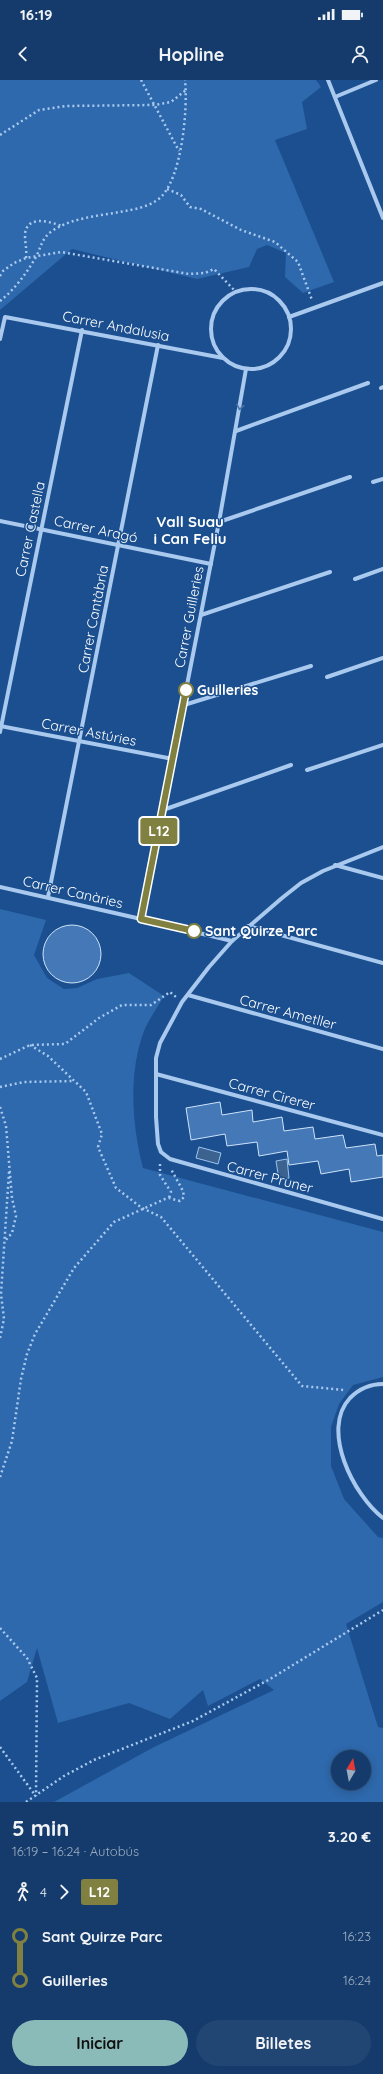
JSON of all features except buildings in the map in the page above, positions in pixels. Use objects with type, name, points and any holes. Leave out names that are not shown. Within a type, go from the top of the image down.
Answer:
[{"type":"street","points":[[328,80],[383,218]]},
{"type":"street","points":[[335,97],[376,80]]},
{"type":"street","points":[[289,317],[383,283]]},
{"type":"street","points":[[243,289],[260,289],[279,300],[289,317],[290,337],[283,352],[276,360],[259,368],[246,369],[229,363],[217,351],[210,332],[214,311],[229,294],[243,289]]},
{"type":"street","name":"Carrer Andalusia","points":[[0,340],[5,317],[82,330],[223,358]]},
{"type":"street","name":"Carrer Castella","points":[[0,732],[82,330]]},
{"type":"street","name":"Carrer Cantàbria","points":[[48,897],[158,345]]},
{"type":"street","name":"Carrer Guilleries","points":[[141,919],[184,705],[210,564],[220,522],[246,369]]},
{"type":"street","points":[[236,431],[368,383]]},
{"type":"street","points":[[220,522],[350,477]]},
{"type":"street","points":[[373,482],[383,479]]},
{"type":"street","name":"Carrer Aragó","points":[[0,521],[210,564]]},
{"type":"street","points":[[355,579],[383,569]]},
{"type":"street","points":[[201,615],[330,572]]},
{"type":"street","points":[[327,677],[383,658]]},
{"type":"street","points":[[184,705],[312,666]]},
{"type":"street","name":"Carrer Astúries","points":[[1,726],[173,760]]},
{"type":"street","points":[[307,770],[383,746]]},
{"type":"street","points":[[163,810],[291,765]]},
{"type":"street","points":[[160,1152],[158,1144],[156,1058],[160,1043],[182,1002],[232,940],[301,884],[335,865],[383,847]]},
{"type":"street","points":[[335,865],[383,878]]},
{"type":"street","name":"Carrer Canàries","points":[[0,887],[141,919]]},
{"type":"street","points":[[141,919],[232,940]]},
{"type":"street","points":[[248,926],[383,963]]},
{"type":"street","name":"Carrer Ametller","points":[[188,995],[383,1049]]},
{"type":"street","name":"Carrer Cirerer","points":[[156,1074],[383,1135]]},
{"type":"street","name":"Carrer Pruner","points":[[160,1152],[170,1160],[184,1165],[383,1219]]},
{"type":"street","points":[[383,1384],[375,1384],[357,1391],[346,1403],[340,1417],[339,1436],[343,1457],[350,1477],[362,1496],[383,1518]]},
{"type":"path","points":[[141,80],[179,151]]},
{"type":"path","points":[[0,301],[13,290],[37,255],[41,242],[50,232],[61,226],[99,214],[124,212],[152,204],[167,189],[179,151],[186,118],[185,80]]},
{"type":"path","points":[[0,135],[39,110],[66,106],[155,105],[171,102],[186,90]]},
{"type":"path","points":[[167,189],[181,195],[190,207],[201,209],[241,230],[275,242],[298,262],[315,308]]},
{"type":"path","points":[[26,258],[25,233],[28,226],[34,221],[40,220],[61,226]]},
{"type":"path","points":[[0,276],[3,271],[14,263],[26,258],[61,252],[189,274],[205,273],[214,269],[236,292]]},
{"type":"path","points":[[0,1059],[30,1045],[65,1044],[99,1018],[122,1005],[151,1005],[170,992],[182,1002]]},
{"type":"path","points":[[30,1045],[48,1056],[86,1092],[102,1134],[98,1147],[116,1188],[142,1208],[161,1217],[302,1386],[357,1391]]},
{"type":"path","points":[[0,1087],[24,1082],[74,1081]]},
{"type":"path","points":[[0,1107],[6,1126],[9,1172],[13,1205],[16,1210],[16,1223],[12,1233],[5,1242]]},
{"type":"path","points":[[160,1152],[160,1175],[172,1192],[169,1198]]},
{"type":"path","points":[[0,1477],[12,1441],[23,1367],[35,1334],[74,1268],[114,1222],[142,1208],[169,1198],[180,1201],[184,1198],[183,1191],[160,1152]]},
{"type":"path","points":[[0,1338],[4,1319],[1,1294],[9,1172]]},
{"type":"path","points":[[26,1802],[64,1776],[94,1760],[193,1721],[270,1679],[383,1610]]},
{"type":"path","points":[[0,1628],[27,1658],[37,1678],[36,1796]]},
{"type":"path","points":[[0,1747],[36,1796]]},
{"type":"shaded area","points":[[0,80],[316,80],[321,87],[302,102],[307,129],[275,140],[334,282],[303,293],[285,277],[286,253],[267,245],[257,249],[249,267],[197,279],[72,249],[0,310]]},
{"type":"shaded area","points":[[0,909],[46,920],[34,955],[47,978],[64,989],[77,988],[97,979],[129,973],[164,996],[144,1031],[136,1064],[133,1100],[134,1117],[143,1168],[383,1232],[383,1377],[353,1385],[339,1404],[331,1427],[331,1466],[344,1499],[378,1537],[383,1538],[383,1602],[346,1624],[378,1727],[383,1728],[383,1802],[54,1802],[154,1747],[274,1690],[260,1679],[208,1706],[203,1690],[170,1719],[129,1703],[58,1723],[37,1648],[27,1682],[0,1701]]},
{"type":"shaded area","points":[[199,1147],[221,1153],[218,1164],[196,1158]]},
{"type":"shaded area","points":[[287,1159],[289,1178],[279,1180],[276,1161]]},
{"type":"bus line","name":"L12","points":[[186,690],[141,919],[194,931]]},
{"type":"place","name":"Guilleries","points":[[186,690]]},
{"type":"place","name":"Sant Quirze Parc","points":[[194,931]]},
{"type":"district","name":"Vall Suau i Can Feliu","points":[[190,530]]}]
